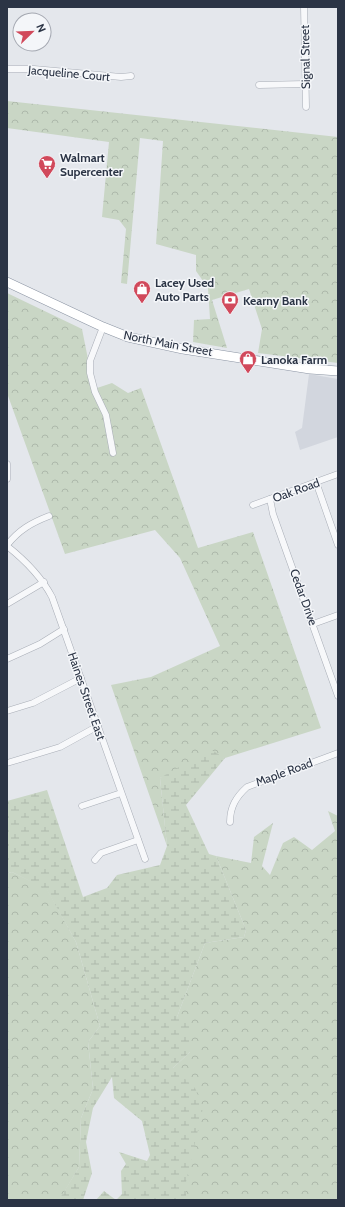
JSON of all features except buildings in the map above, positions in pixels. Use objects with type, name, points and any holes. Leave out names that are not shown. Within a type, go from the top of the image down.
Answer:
[{"type":"highway","name":"North Main Street","points":[[7,282],[102,327],[128,337],[183,349],[338,372]]},
{"type":"street","name":"Signal Street","points":[[304,7],[306,107]]},
{"type":"street","name":"Jacqueline Court","points":[[7,69],[34,69],[121,77],[131,76]]},
{"type":"street","points":[[259,85],[305,84]]},
{"type":"street","points":[[102,327],[90,361],[90,373],[95,392],[106,415],[113,453]]},
{"type":"street","points":[[7,464],[7,479]]},
{"type":"street","name":"Oak Road","points":[[253,505],[338,474]]},
{"type":"street","points":[[316,482],[338,545]]},
{"type":"street","name":"Cedar Drive","points":[[270,499],[273,514],[338,696]]},
{"type":"street","points":[[7,545],[30,523],[49,516]]},
{"type":"street","name":"Haines Street East","points":[[7,545],[24,559],[44,582],[52,597],[145,859]]},
{"type":"street","points":[[7,604],[44,582]]},
{"type":"street","points":[[313,624],[338,615]]},
{"type":"street","points":[[7,659],[40,644],[64,629]]},
{"type":"street","points":[[7,711],[33,703],[81,678]]},
{"type":"street","points":[[7,763],[60,747],[98,726]]},
{"type":"street","name":"Maple Road","points":[[230,822],[230,810],[240,794],[247,787],[338,753]]},
{"type":"street","points":[[82,806],[121,793]]},
{"type":"street","points":[[95,860],[101,853],[138,840]]},
{"type":"shaded area","points":[[309,374],[338,379],[338,437],[300,450],[295,432],[302,428]]},
{"type":"green space","points":[[7,101],[338,137],[338,363],[258,353],[262,329],[249,289],[212,300],[227,348],[193,342],[194,320],[210,319],[208,288],[196,271],[196,255],[156,244],[163,141],[140,138],[127,284],[121,283],[126,229],[119,220],[102,217],[109,142],[7,128]]},
{"type":"green space","points":[[7,293],[82,329],[94,389],[112,383],[128,393],[141,388],[198,548],[253,532],[321,728],[225,758],[222,757],[160,778],[167,846],[111,685],[151,677],[220,646],[180,558],[155,530],[65,554],[7,393]]},
{"type":"green space","points":[[210,749],[225,758],[186,805],[209,854],[216,856],[246,930],[244,937],[205,943],[177,1017],[189,1024],[190,1052],[173,1068],[195,1088],[203,1108],[186,1182],[186,1200],[116,1200],[122,1194],[121,1171],[126,1164],[119,1152],[147,1161],[150,1155],[142,1121],[114,1098],[112,1077],[93,1108],[86,1142],[92,1173],[83,1200],[56,1200],[60,1198],[79,1167],[81,1118],[93,1089],[88,1042],[100,1026],[76,942],[47,890],[12,872],[7,873],[7,801],[47,790],[83,897],[107,888],[117,875],[160,865],[167,846],[160,778]]},
{"type":"green space","points":[[328,811],[338,816],[338,1200],[186,1200],[186,1182],[173,1068],[190,1052],[177,1017],[205,943],[244,937],[246,930],[216,856],[251,863],[254,837],[273,823],[262,866],[270,875],[283,843],[294,837],[312,850],[335,831]]},
{"type":"green space","points":[[12,872],[47,889],[76,942],[100,1026],[88,1042],[93,1089],[81,1118],[79,1167],[60,1199],[56,1200],[7,1200],[7,873]]},
{"type":"green space","points":[[104,1191],[116,1200],[96,1200]]},
{"type":"place","name":"Walmart Supercenter","points":[[47,179]]},
{"type":"place","name":"Lacey Used Auto Parts","points":[[142,304]]},
{"type":"place","name":"Kearny Bank","points":[[230,315]]},
{"type":"place","name":"Lanoka Farm","points":[[248,374]]}]
